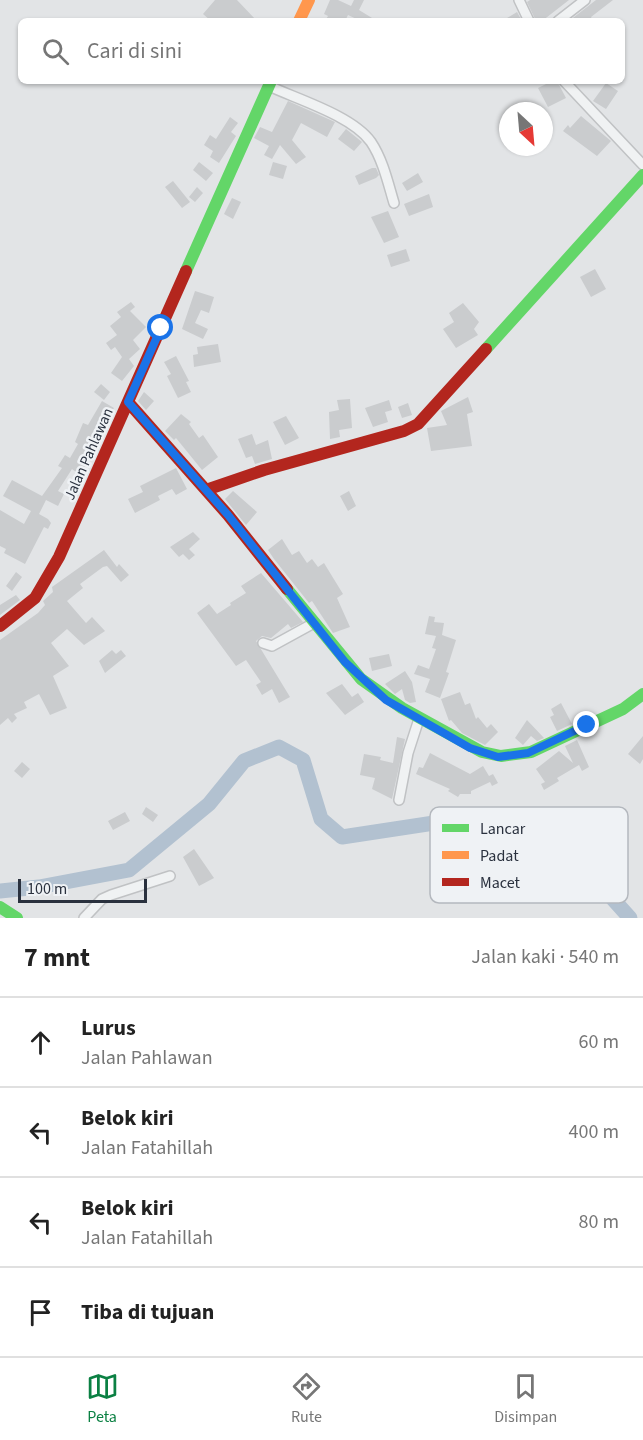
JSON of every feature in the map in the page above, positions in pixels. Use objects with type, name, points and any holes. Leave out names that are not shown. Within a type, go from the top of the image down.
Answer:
[{"type":"street","points":[[300,18],[309,0]]},
{"type":"street","points":[[519,0],[528,18]]},
{"type":"street","points":[[562,18],[585,0]]},
{"type":"street","points":[[270,84],[342,119],[365,134],[380,158],[394,203]]},
{"type":"street","name":"Jalan Pahlawan","points":[[0,626],[28,606],[43,587],[270,84]]},
{"type":"street","points":[[567,84],[643,165]]},
{"type":"street","points":[[206,490],[264,470],[404,432],[418,424],[643,175]]},
{"type":"street","points":[[128,402],[206,490],[345,662],[392,704],[470,748],[498,757],[533,751],[620,710],[643,694]]},
{"type":"street","points":[[263,643],[272,646],[314,623]]},
{"type":"street","points":[[399,800],[408,753],[419,719]]},
{"type":"street","points":[[84,918],[102,899],[135,885],[170,876]]},
{"type":"building","points":[[215,0],[237,0],[254,18],[208,18],[203,14]]},
{"type":"building","points":[[330,0],[338,0],[351,6],[354,0],[364,0],[359,10],[372,18],[354,18],[348,15],[346,18],[327,18],[328,16],[324,14]]},
{"type":"building","points":[[530,0],[569,0],[546,18],[535,18],[527,2]]},
{"type":"building","points":[[596,0],[613,0],[592,18],[573,18]]},
{"type":"building","points":[[517,12],[520,18],[507,18]]},
{"type":"building","points":[[546,84],[559,84],[566,98],[553,104],[553,102],[545,102],[538,88]]},
{"type":"building","points":[[605,84],[618,91],[606,109],[593,101]]},
{"type":"building","points":[[288,101],[335,122],[327,137],[301,123],[292,140],[306,157],[296,164],[280,145],[272,159],[264,155],[269,146],[254,138],[260,127],[272,132]]},
{"type":"building","points":[[581,116],[611,141],[597,156],[563,131],[568,125],[570,128]]},
{"type":"building","points":[[230,117],[238,123],[231,132],[236,136],[219,163],[210,157],[213,151],[204,145],[210,135],[216,139]]},
{"type":"building","points":[[346,129],[362,142],[354,151],[338,139]]},
{"type":"building","points":[[199,162],[213,173],[206,181],[193,170]]},
{"type":"building","points":[[273,162],[287,166],[283,179],[269,175]]},
{"type":"building","points":[[376,168],[379,175],[359,185],[355,176]]},
{"type":"building","points":[[418,173],[423,182],[407,191],[402,183]]},
{"type":"building","points":[[173,181],[190,202],[182,208],[165,187]]},
{"type":"building","points":[[197,187],[203,193],[195,202],[189,197]]},
{"type":"building","points":[[429,194],[433,207],[409,216],[404,204]]},
{"type":"building","points":[[232,198],[241,202],[233,219],[224,214]]},
{"type":"building","points":[[388,211],[399,237],[384,243],[371,217]]},
{"type":"building","points":[[406,249],[410,261],[391,267],[387,255]]},
{"type":"building","points":[[595,269],[606,289],[591,297],[580,277]]},
{"type":"building","points":[[195,291],[214,297],[209,313],[201,310],[195,323],[208,329],[203,339],[182,329]]},
{"type":"building","points":[[131,302],[135,307],[130,311],[146,327],[133,340],[140,349],[129,359],[134,366],[122,381],[111,373],[122,357],[115,347],[111,350],[106,343],[117,335],[110,326],[121,317],[117,312]]},
{"type":"building","points":[[463,303],[479,322],[474,329],[478,335],[456,348],[443,329],[454,322],[449,313]]},
{"type":"building","points":[[218,344],[221,362],[194,367],[193,355],[198,354],[197,347]]},
{"type":"building","points":[[176,356],[189,381],[186,382],[191,392],[178,398],[167,376],[171,374],[164,362]]},
{"type":"building","points":[[101,384],[110,392],[104,400],[94,392]]},
{"type":"building","points":[[144,392],[154,401],[146,410],[138,401]]},
{"type":"building","points":[[468,397],[473,412],[467,414],[472,446],[431,451],[427,428],[447,425],[441,411]]},
{"type":"building","points":[[350,399],[352,428],[339,430],[340,437],[330,439],[329,412],[339,410],[337,400]]},
{"type":"building","points":[[389,400],[392,410],[385,412],[388,422],[373,427],[365,408]]},
{"type":"building","points":[[102,401],[114,408],[88,451],[91,453],[87,464],[80,475],[72,469],[58,491],[64,494],[58,506],[46,500],[39,514],[51,523],[48,529],[44,527],[25,564],[4,553],[6,549],[0,546],[0,510],[24,524],[31,511],[3,496],[12,480],[42,496],[62,468],[58,466],[65,455],[70,458],[78,444],[75,442],[83,423],[88,425]]},
{"type":"building","points":[[408,403],[412,415],[402,418],[398,407]]},
{"type":"building","points":[[181,414],[191,422],[189,424],[199,438],[203,435],[218,457],[202,470],[176,438],[174,440],[165,431]]},
{"type":"building","points":[[286,416],[299,438],[285,445],[273,422]]},
{"type":"building","points":[[252,434],[256,445],[268,440],[272,459],[255,464],[252,456],[246,458],[238,439]]},
{"type":"building","points":[[176,468],[187,489],[176,495],[172,489],[158,496],[160,500],[135,513],[128,499],[143,492],[140,486]]},
{"type":"building","points":[[233,491],[257,512],[246,525],[225,499]]},
{"type":"building","points":[[349,491],[356,506],[348,511],[340,496]]},
{"type":"building","points":[[193,532],[200,539],[189,549],[195,555],[189,560],[183,554],[179,557],[170,547]]},
{"type":"building","points":[[282,539],[292,555],[299,551],[307,563],[312,559],[318,567],[324,563],[343,594],[337,598],[350,627],[333,633],[312,601],[309,603],[274,559],[268,550]]},
{"type":"building","points":[[104,550],[117,567],[119,564],[129,575],[121,582],[107,566],[103,567],[80,584],[83,588],[67,601],[86,623],[92,617],[105,631],[84,645],[67,629],[51,643],[69,666],[53,676],[67,708],[50,715],[39,694],[24,702],[27,708],[14,714],[17,718],[12,723],[8,718],[0,725],[0,640],[38,613],[45,605],[43,601],[53,592],[52,587]]},
{"type":"building","points":[[16,572],[22,577],[12,591],[6,586]]},
{"type":"building","points":[[261,573],[303,622],[291,628],[288,624],[271,638],[262,636],[256,641],[290,697],[279,703],[272,689],[262,695],[256,685],[261,682],[246,660],[236,666],[197,613],[209,604],[217,614],[246,593],[241,586]]},
{"type":"building","points":[[16,595],[20,600],[0,615],[0,605]]},
{"type":"building","points":[[429,616],[435,617],[434,622],[444,623],[442,635],[456,640],[446,672],[449,673],[440,698],[425,692],[430,679],[414,674],[418,665],[429,669],[436,649],[432,648],[436,636],[425,634]]},
{"type":"building","points":[[112,650],[116,654],[121,650],[126,656],[105,673],[99,661]]},
{"type":"building","points":[[389,654],[392,666],[372,671],[369,658]]},
{"type":"building","points":[[405,671],[412,682],[416,702],[410,703],[405,700],[402,689],[395,694],[385,684]]},
{"type":"building","points":[[342,684],[352,697],[358,693],[364,702],[345,715],[326,693]]},
{"type":"building","points":[[460,692],[465,705],[470,703],[476,719],[478,717],[487,728],[491,724],[498,732],[485,745],[462,733],[451,720],[449,721],[441,699]]},
{"type":"building","points":[[561,703],[572,724],[557,731],[550,717],[554,715],[551,709]]},
{"type":"building","points":[[527,720],[544,738],[537,741],[531,736],[523,745],[515,738]]},
{"type":"building","points":[[643,736],[643,759],[640,764],[628,754]]},
{"type":"building","points":[[397,737],[405,739],[392,799],[372,789],[375,778],[360,775],[364,754],[381,757],[380,760],[393,763]]},
{"type":"building","points":[[577,740],[589,767],[582,771],[579,765],[557,778],[559,781],[544,790],[541,784],[545,782],[536,769],[559,751],[573,763],[565,746]]},
{"type":"building","points":[[430,753],[470,774],[483,766],[489,776],[493,774],[498,783],[492,786],[490,782],[471,791],[471,794],[460,794],[458,797],[448,791],[450,789],[416,774],[419,767],[423,768]]},
{"type":"building","points":[[22,762],[30,769],[22,778],[14,771]]},
{"type":"building","points":[[146,807],[158,815],[153,822],[142,814]]},
{"type":"building","points":[[125,812],[130,821],[113,830],[108,821]]},
{"type":"building","points":[[194,849],[214,878],[199,886],[183,857]]},
{"type":"waterway","points":[[0,891],[39,887],[129,870],[209,804],[244,761],[279,747],[303,760],[321,819],[342,837],[430,824]]},
{"type":"waterway","points":[[617,903],[630,918]]},
{"type":"traffic: fast","points":[[186,271],[270,84]]},
{"type":"traffic: fast","points":[[486,349],[643,175]]},
{"type":"traffic: fast","points":[[287,589],[361,679],[402,708],[482,752],[501,756],[531,752],[623,709],[643,694]]},
{"type":"traffic: fast","points":[[0,907],[17,918]]},
{"type":"traffic: slow","points":[[300,18],[309,0]]},
{"type":"traffic: jam","points":[[0,626],[35,598],[59,557],[186,271]]},
{"type":"traffic: jam","points":[[206,490],[264,470],[404,431],[418,424],[486,349]]},
{"type":"traffic: jam","points":[[128,402],[228,515],[287,589]]},
{"type":"route","points":[[161,328],[128,402],[161,436],[228,515],[351,669],[397,708],[470,748],[498,757],[528,753],[587,725]]}]
